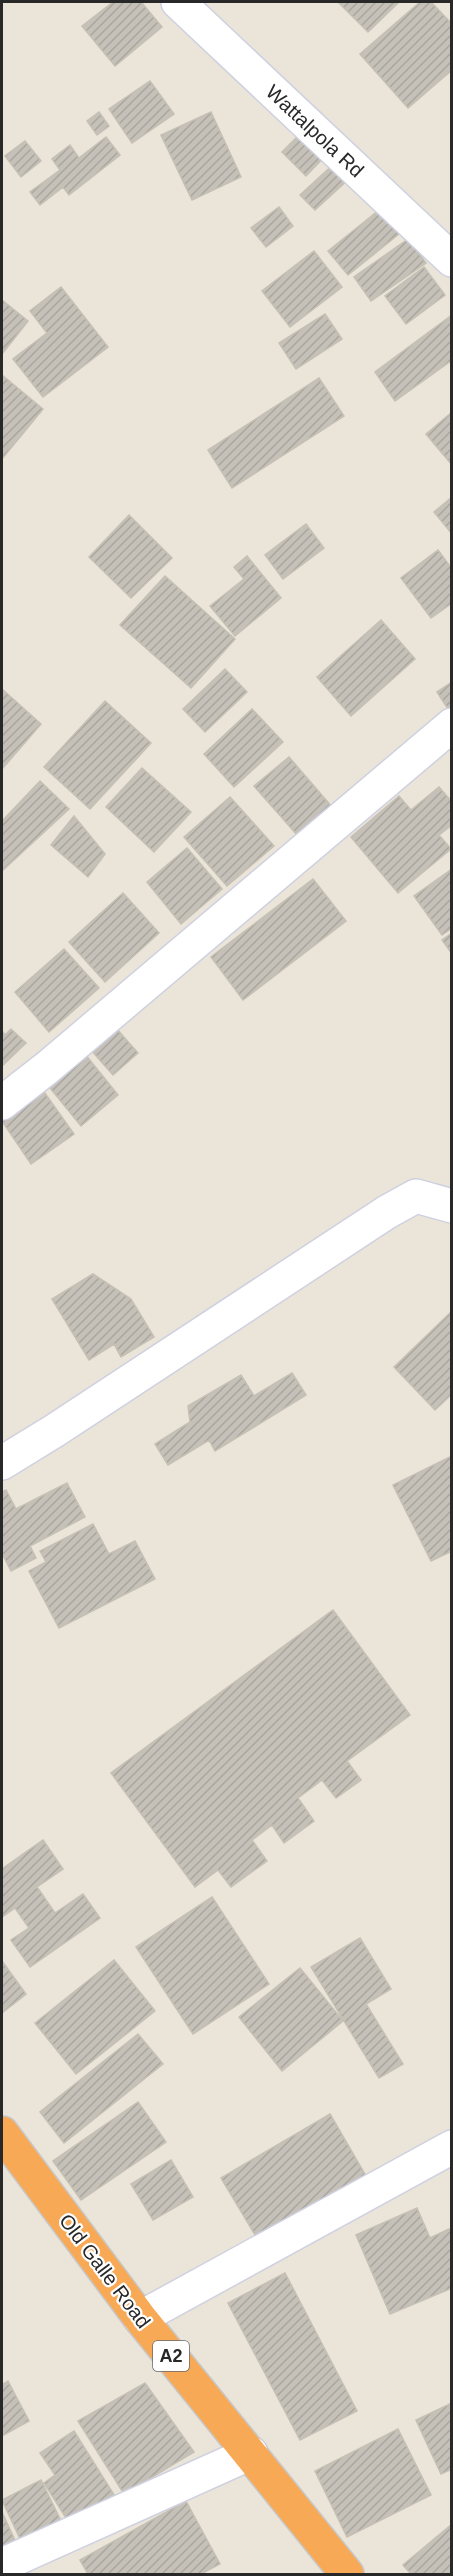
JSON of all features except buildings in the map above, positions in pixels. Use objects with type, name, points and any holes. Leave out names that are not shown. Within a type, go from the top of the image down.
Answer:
[{"type":"highway","name":"Old Galle Road","points":[[2,2133],[140,2318],[347,2574]]},
{"type":"street","name":"Wattalpola Rd","points":[[178,2],[452,260]]},
{"type":"street","points":[[2,1103],[48,1067],[452,725]]},
{"type":"street","points":[[2,1463],[387,1212],[416,1196],[452,1206]]},
{"type":"street","points":[[140,2318],[452,2147]]},
{"type":"street","points":[[2,2565],[251,2453]]}]
